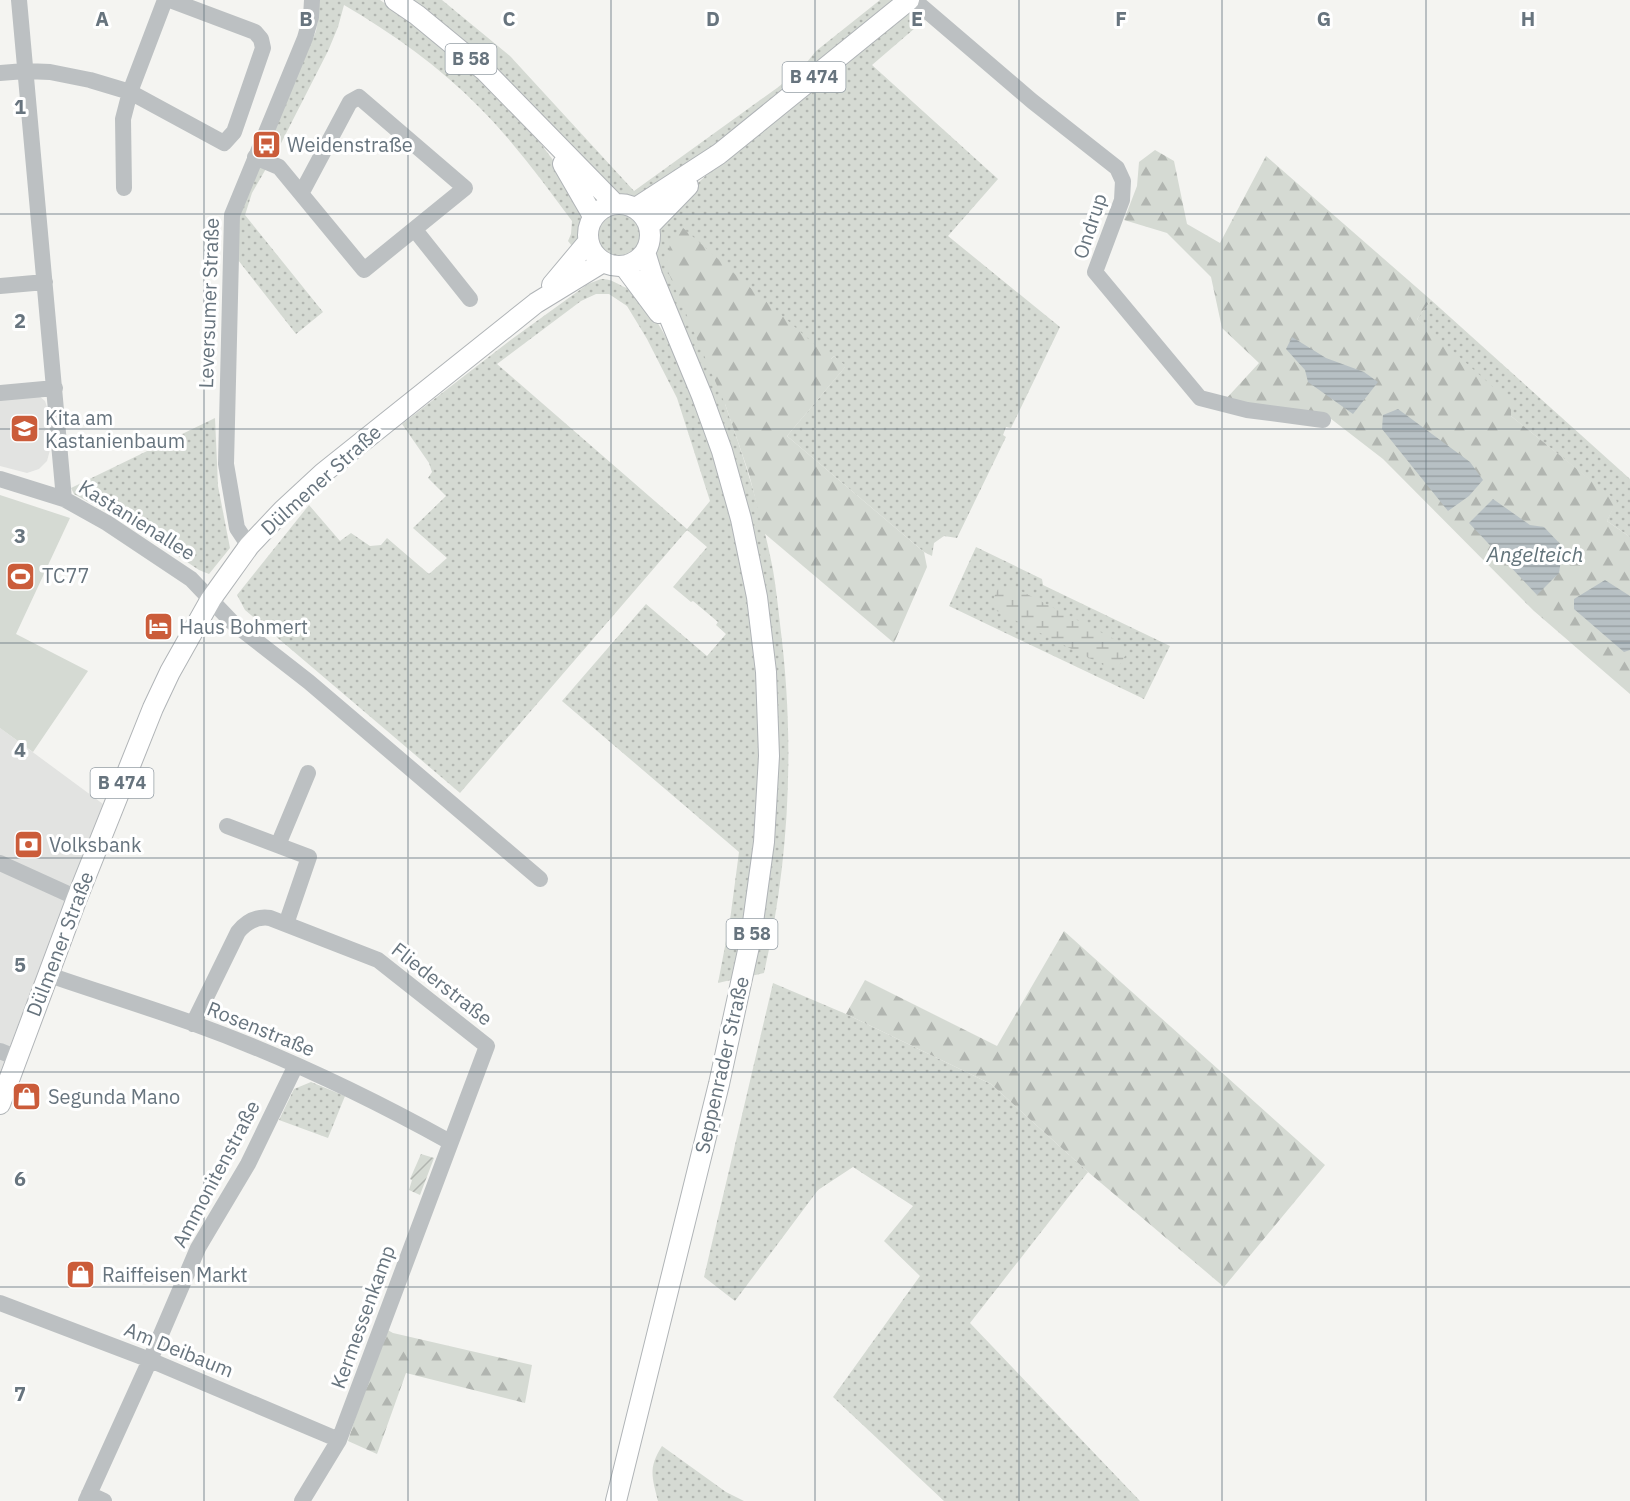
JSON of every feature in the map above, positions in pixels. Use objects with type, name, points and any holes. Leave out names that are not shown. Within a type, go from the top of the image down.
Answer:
[{"type":"main road","name":"B 58","points":[[395,0],[417,15],[485,71],[540,126],[598,190],[614,203]]},
{"type":"main road","name":"B 474","points":[[636,208],[719,154],[909,0]]},
{"type":"main road","name":"B 58","points":[[540,126],[593,216]]},
{"type":"main road","name":"B 474","points":[[649,226],[719,154]]},
{"type":"main road","points":[[614,203],[636,208],[644,216],[649,226],[649,242],[645,252],[639,259],[624,266],[603,262],[588,242],[593,216],[602,208],[614,203]]},
{"type":"main road","name":"Dülmener Straße","points":[[536,303],[588,242]]},
{"type":"main road","name":"Seppenrader Straße","points":[[616,1501],[719,1084],[752,937],[764,842],[769,756],[766,672],[757,597],[741,519],[722,451],[645,252]]},
{"type":"main road","name":"Dülmener Straße","points":[[0,1104],[9,1055],[49,975],[77,898],[153,708],[170,672],[211,599],[249,546],[323,473],[536,303],[603,262]]},
{"type":"main road","name":"Seppenrader Straße","points":[[624,266],[639,283],[681,345]]},
{"type":"street","points":[[20,0],[64,499]]},
{"type":"street","points":[[124,188],[123,119],[130,92],[165,0]]},
{"type":"street","points":[[0,74],[25,71],[50,72],[130,92],[224,143],[234,132],[263,48],[261,39],[255,32],[170,0]]},
{"type":"street","name":"Leversumer Straße","points":[[249,546],[237,528],[226,464],[232,215],[304,38],[311,18],[312,0]]},
{"type":"street","name":"Ondrup","points":[[914,0],[1032,101],[1117,168],[1123,181],[1122,200],[1095,272],[1200,398],[1246,410],[1323,420]]},
{"type":"street","points":[[255,157],[279,166],[364,270],[465,188],[359,97],[350,102],[302,192]]},
{"type":"street","points":[[415,230],[470,299]]},
{"type":"street","points":[[0,286],[45,282]]},
{"type":"street","points":[[0,393],[55,388]]},
{"type":"street","name":"Kastanienallee","points":[[0,478],[64,499],[107,523],[191,579],[232,622],[309,682],[540,879]]},
{"type":"street","points":[[278,845],[308,772]]},
{"type":"street","points":[[227,826],[309,857],[286,924]]},
{"type":"street","points":[[0,863],[77,898]]},
{"type":"street","name":"Fliederstraße","points":[[193,1024],[238,932],[243,925],[263,917],[378,960],[487,1046],[450,1142]]},
{"type":"street","name":"Rosenstraße","points":[[49,975],[193,1024],[296,1065],[383,1104],[450,1142]]},
{"type":"street","name":"Ammonitenstraße","points":[[93,1499],[198,1248],[248,1164],[296,1065]]},
{"type":"street","name":"Kermessenkamp","points":[[302,1501],[339,1440],[450,1142]]},
{"type":"street","name":"Am Deibaum","points":[[0,1303],[150,1360],[339,1440]]},
{"type":"shaded area","name":"Kita am Kastanienbaum","points":[[39,396],[45,401],[47,407],[50,450],[47,461],[39,469],[27,473],[0,466],[0,398]]},
{"type":"shaded area","points":[[0,728],[103,804],[0,1072]]},
{"type":"green space","points":[[317,0],[380,0],[408,19],[488,85],[532,132],[559,168],[584,212],[576,251],[568,241],[572,221],[528,162],[492,120],[432,65],[398,39],[344,5],[328,51],[275,155],[266,148],[316,31],[319,14]]},
{"type":"green space","points":[[409,0],[442,0],[510,56],[634,191],[777,88],[803,67],[816,51],[880,0],[898,0],[725,142],[635,199],[619,196]]},
{"type":"green space","points":[[910,10],[929,16],[872,65],[998,179],[948,236],[1060,327],[1011,428],[1006,427],[1003,435],[1006,437],[957,538],[944,536],[934,543],[932,556],[924,552],[787,436],[845,367],[834,356],[725,404],[752,486],[773,570],[785,668],[787,711],[787,799],[780,887],[764,973],[751,976],[768,626],[652,258],[660,222],[669,210],[715,167]]},
{"type":"green space","points":[[1155,150],[1174,161],[1187,224],[1220,243],[1266,156],[1431,300],[1417,319],[1511,403],[1511,416],[1617,501],[1607,521],[1630,537],[1630,694],[1534,611],[1383,459],[1326,415],[1224,401],[1259,363],[1222,328],[1211,277],[1167,233],[1124,220],[1137,186],[1139,162]]},
{"type":"green space","points":[[261,164],[267,167],[252,193],[245,215],[323,312],[296,334],[238,260],[234,242],[242,200]]},
{"type":"green space","points":[[619,212],[635,219],[642,235],[635,251],[619,258],[603,251],[596,235],[603,219]]},
{"type":"green space","points":[[682,227],[831,359],[834,356],[846,366],[787,436],[924,552],[927,567],[894,643],[764,533],[749,474],[725,404],[666,267],[671,239]]},
{"type":"green space","points":[[606,279],[633,289],[657,322],[677,358],[707,434],[722,483],[745,582],[757,683],[759,785],[757,836],[735,979],[718,983],[730,920],[739,852],[562,701],[646,604],[707,656],[726,634],[716,625],[718,622],[673,587],[707,547],[687,530],[460,793],[245,610],[237,595],[309,505],[340,541],[351,533],[370,546],[381,545],[387,538],[429,574],[447,558],[413,528],[446,496],[428,478],[432,472],[429,463],[402,424],[588,284]],"holes":[[[596,294],[609,294],[627,306],[647,339],[677,398],[710,501],[687,529],[497,364],[581,301]]]},
{"type":"green space","points":[[1431,300],[1630,479],[1630,537],[1607,521],[1616,501],[1511,416],[1417,319]]},
{"type":"green space","points":[[215,418],[218,486],[230,548],[209,574],[199,570],[133,526],[74,494],[71,488]]},
{"type":"green space","name":"TC77","points":[[0,495],[70,518],[16,634],[88,671],[33,752],[0,728]]},
{"type":"green space","points":[[976,547],[1042,579],[1043,585],[1170,646],[1144,699],[949,606]]},
{"type":"green space","points":[[999,587],[1015,588],[1116,640],[1124,646],[1125,656],[1119,666],[1107,667],[995,610],[994,597]]},
{"type":"green space","points":[[1064,931],[1325,1165],[1224,1287],[1088,1172],[991,1084],[846,1014],[865,980],[997,1046]]},
{"type":"green space","points":[[773,983],[846,1014],[991,1084],[1088,1172],[970,1323],[1140,1501],[944,1501],[833,1397],[920,1276],[884,1241],[913,1206],[853,1167],[818,1190],[735,1301],[704,1277]]},
{"type":"green space","points":[[311,1082],[345,1096],[328,1138],[279,1120],[294,1089]]},
{"type":"green space","points":[[421,1154],[434,1158],[420,1195],[409,1190],[412,1180],[410,1179]]},
{"type":"green space","points":[[384,1328],[393,1333],[532,1365],[525,1403],[406,1373],[377,1454],[348,1441]]},
{"type":"green space","points":[[662,1446],[726,1492],[744,1501],[658,1501],[653,1467]]},
{"type":"water","points":[[1292,337],[1326,358],[1364,372],[1378,382],[1353,414],[1308,382],[1305,370],[1286,349]]},
{"type":"water","points":[[1398,409],[1470,462],[1483,480],[1469,496],[1448,511],[1382,429],[1383,415]]},
{"type":"water","name":"Angelteich","points":[[1493,499],[1530,525],[1544,527],[1563,547],[1559,573],[1537,595],[1469,523]]},
{"type":"water","points":[[1605,580],[1630,596],[1630,650],[1624,652],[1574,609],[1574,599]]},
{"type":"place","name":"Weidenstraße","points":[[266,145]]},
{"type":"place","name":"Kita am Kastanienbaum","points":[[24,429]]},
{"type":"place","name":"TC77","points":[[21,576]]},
{"type":"place","name":"Haus Bohmert","points":[[158,627]]},
{"type":"place","name":"Volksbank","points":[[28,845]]},
{"type":"place","name":"Segunda Mano","points":[[27,1097]]},
{"type":"place","name":"Raiffeisen Markt","points":[[81,1275]]}]
